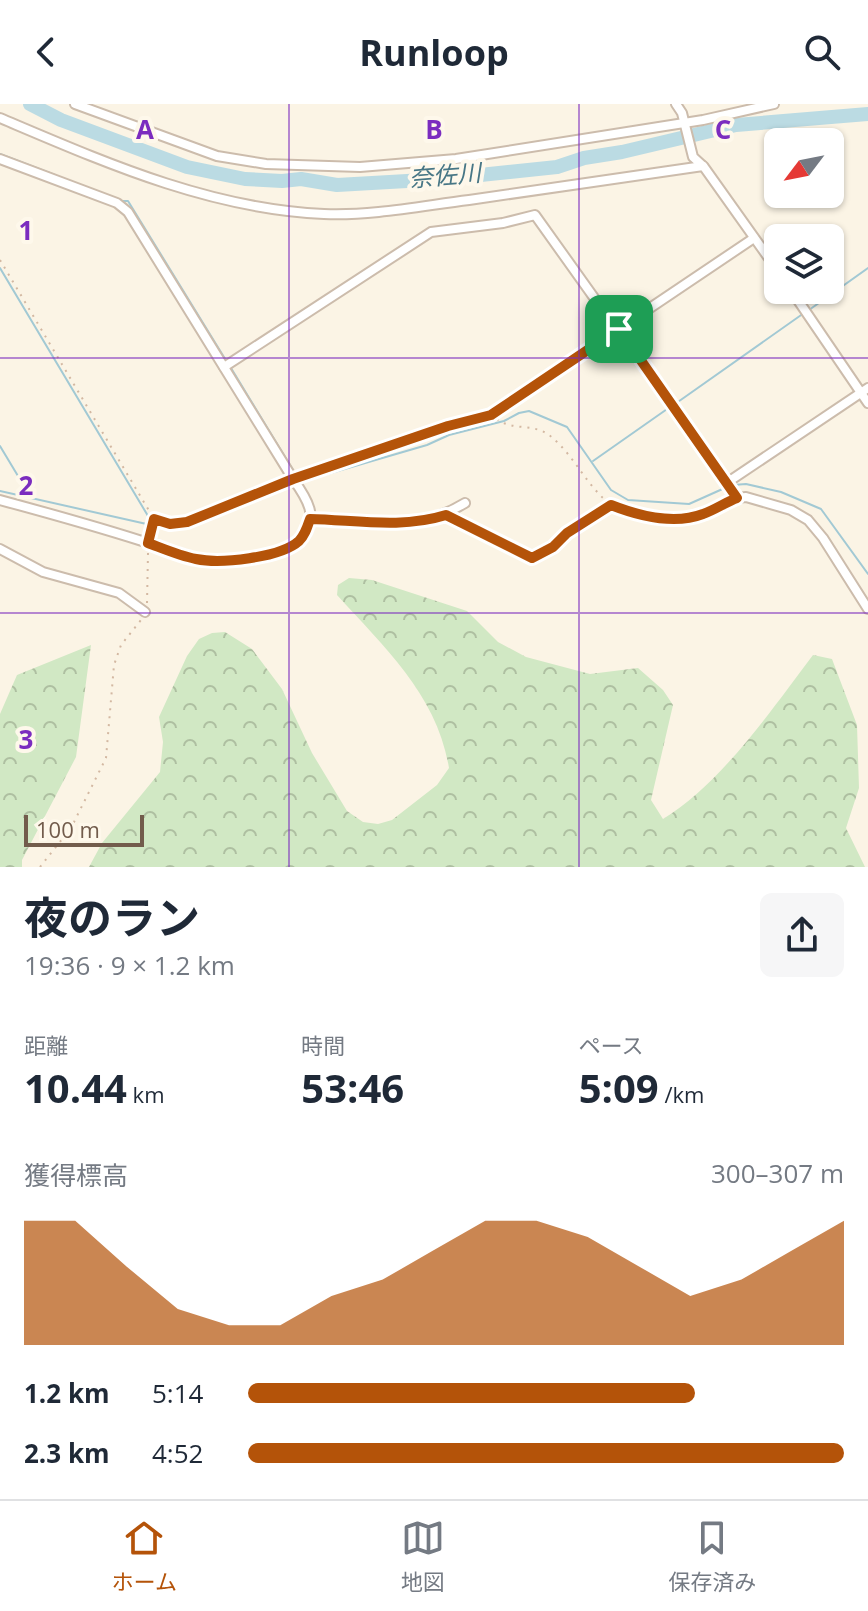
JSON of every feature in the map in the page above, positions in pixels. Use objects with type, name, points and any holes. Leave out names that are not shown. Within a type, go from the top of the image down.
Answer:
[{"type":"street","points":[[75,104],[217,156],[266,164],[311,166],[389,166],[456,159],[703,120],[774,104]]},
{"type":"street","points":[[676,104],[685,123],[693,157],[703,166],[764,252]]},
{"type":"street","points":[[0,118],[134,174],[195,193],[262,207],[324,214],[380,212],[703,166]]},
{"type":"street","points":[[0,159],[117,203],[128,212],[308,499],[310,519],[305,535],[289,548],[266,555],[198,560],[0,500]]},
{"type":"street","points":[[224,367],[431,232],[503,223],[535,215],[737,498],[746,497],[791,510],[808,520],[868,609]]},
{"type":"street","points":[[148,543],[154,519],[170,524],[187,522],[293,479],[448,426],[491,415],[754,238]]},
{"type":"street","points":[[801,304],[864,390],[868,403]]},
{"type":"street","points":[[728,482],[864,390]]},
{"type":"street","points":[[310,519],[390,524],[424,522],[446,515],[465,503]]},
{"type":"street","points":[[0,549],[43,572],[119,593],[145,612]]},
{"type":"path","points":[[0,260],[154,519]]},
{"type":"path","points":[[491,415],[507,425],[545,432],[580,467],[600,496],[611,505],[636,515],[683,519],[703,514],[737,498]]},
{"type":"path","points":[[446,515],[532,558],[553,547],[567,533],[611,505]]},
{"type":"path","points":[[40,867],[71,828],[106,758],[114,665],[121,645],[133,633],[147,604],[148,543]]},
{"type":"green space","points":[[349,578],[372,580],[467,611],[498,642],[526,657],[590,674],[638,668],[663,690],[673,705],[651,800],[663,819],[725,766],[813,655],[832,659],[857,725],[859,788],[846,828],[865,867],[89,867],[102,843],[160,772],[163,742],[159,717],[187,656],[199,639],[212,633],[225,632],[252,649],[282,689],[312,753],[347,811],[363,822],[378,824],[392,820],[437,785],[449,768],[433,718],[406,674],[337,595],[338,585]]},
{"type":"green space","points":[[91,645],[76,757],[22,860],[22,867],[0,867],[0,714],[17,675]]},
{"type":"waterway","name":"奈佐川","points":[[30,104],[61,120],[187,167],[245,179],[301,179],[337,185],[442,179],[557,167],[584,158],[736,125],[868,114]]},
{"type":"waterway","points":[[0,154],[55,175]]},
{"type":"waterway","points":[[120,201],[128,201],[227,362]]},
{"type":"waterway","points":[[0,268],[151,521]]},
{"type":"waterway","points":[[809,310],[868,268]]},
{"type":"waterway","points":[[675,404],[804,313]]},
{"type":"waterway","points":[[231,368],[296,475]]},
{"type":"waterway","points":[[593,461],[670,407]]},
{"type":"waterway","points":[[300,482],[529,411],[567,427],[611,490],[628,500],[689,504],[727,487]]},
{"type":"waterway","points":[[0,446],[30,496]]},
{"type":"waterway","points":[[157,526],[184,528],[294,484]]},
{"type":"waterway","points":[[733,485],[746,484],[781,492],[821,509],[868,574]]},
{"type":"waterway","points":[[0,491],[151,525]]},
{"type":"route","points":[[619,329],[737,498],[703,514],[683,519],[636,515],[611,505],[567,533],[553,547],[532,558],[446,515],[424,522],[390,524],[310,519],[305,535],[289,548],[241,558],[198,560],[148,543],[154,519],[170,524],[187,522],[293,479],[448,426],[487,417],[619,329]]}]
